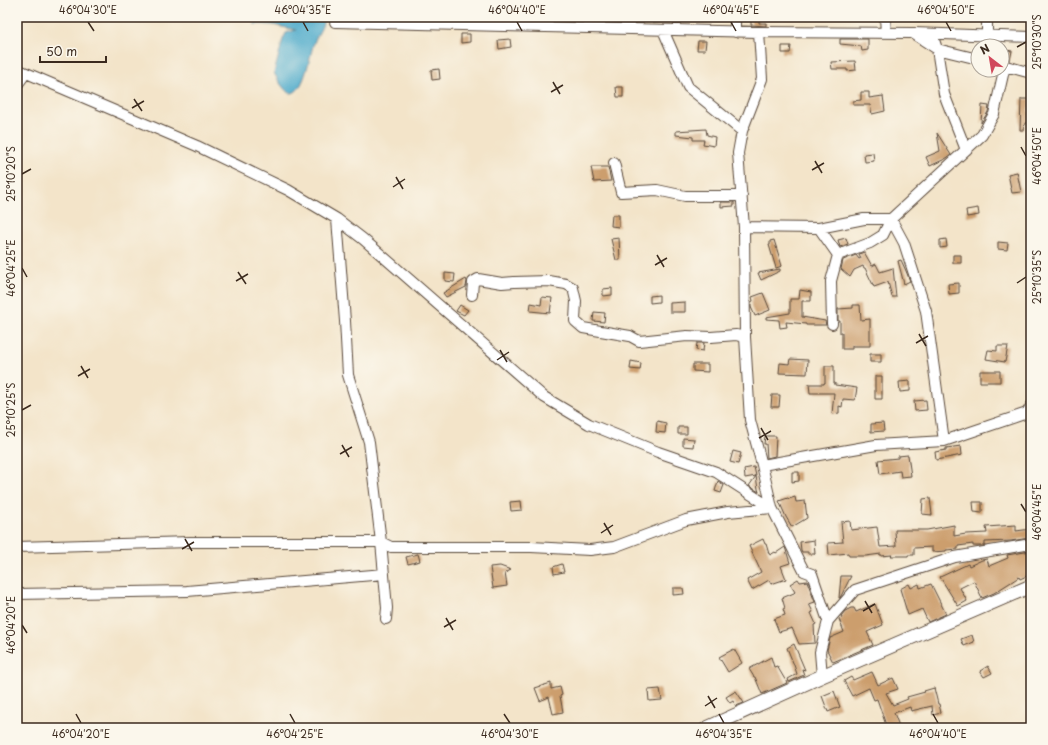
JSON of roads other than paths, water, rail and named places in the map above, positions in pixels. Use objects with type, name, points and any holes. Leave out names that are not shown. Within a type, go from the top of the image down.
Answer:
[{"type":"main road","points":[[707,728],[822,676],[1031,586]]},
{"type":"street","points":[[735,17],[735,32]]},
{"type":"street","points":[[885,17],[886,33]]},
{"type":"street","points":[[987,17],[987,35]]},
{"type":"street","points":[[335,22],[735,32],[913,33],[1031,37]]},
{"type":"street","points":[[663,30],[688,87],[742,131]]},
{"type":"street","points":[[758,32],[762,79],[742,131],[738,153],[744,227],[745,337],[750,420],[772,508],[804,571],[812,574],[828,621]]},
{"type":"street","points":[[913,33],[937,49],[970,57]]},
{"type":"street","points":[[932,34],[937,49],[944,94],[966,150]]},
{"type":"street","points":[[1010,68],[1031,73]]},
{"type":"street","points":[[17,85],[22,71],[197,146],[288,190],[337,219],[363,239],[544,397],[589,424],[658,452],[716,472],[772,508]]},
{"type":"street","points":[[838,255],[870,243],[883,235],[891,219],[982,135],[994,114],[1001,78]]},
{"type":"street","points":[[614,163],[620,192],[657,190],[685,196],[742,196]]},
{"type":"street","points":[[337,219],[348,375],[369,442],[381,542],[387,608],[386,618]]},
{"type":"street","points":[[744,227],[819,228],[864,219],[891,219]]},
{"type":"street","points":[[891,219],[904,243],[926,311],[944,441]]},
{"type":"street","points":[[819,228],[838,255]]},
{"type":"street","points":[[832,324],[831,281],[838,255]]},
{"type":"street","points":[[472,295],[473,282],[478,279],[502,284],[514,282],[549,281],[566,284],[573,288],[576,301],[576,321],[583,328],[630,336],[639,341],[687,336],[736,335],[745,337]]},
{"type":"street","points":[[762,465],[876,445],[944,441],[1027,414],[1031,406]]},
{"type":"street","points":[[17,547],[190,542],[381,542],[391,547],[531,547],[590,550],[614,547],[686,520],[728,512],[772,508]]},
{"type":"street","points":[[822,676],[820,652],[828,621],[855,590],[954,557],[1031,544]]},
{"type":"street","points":[[17,594],[187,591],[384,574]]},
{"type":"water","points":[[277,17],[324,17],[322,27],[314,43],[304,79],[297,91],[292,93],[289,93],[284,88],[274,73],[286,33],[296,30],[273,25],[253,24],[258,19],[276,19]]}]
